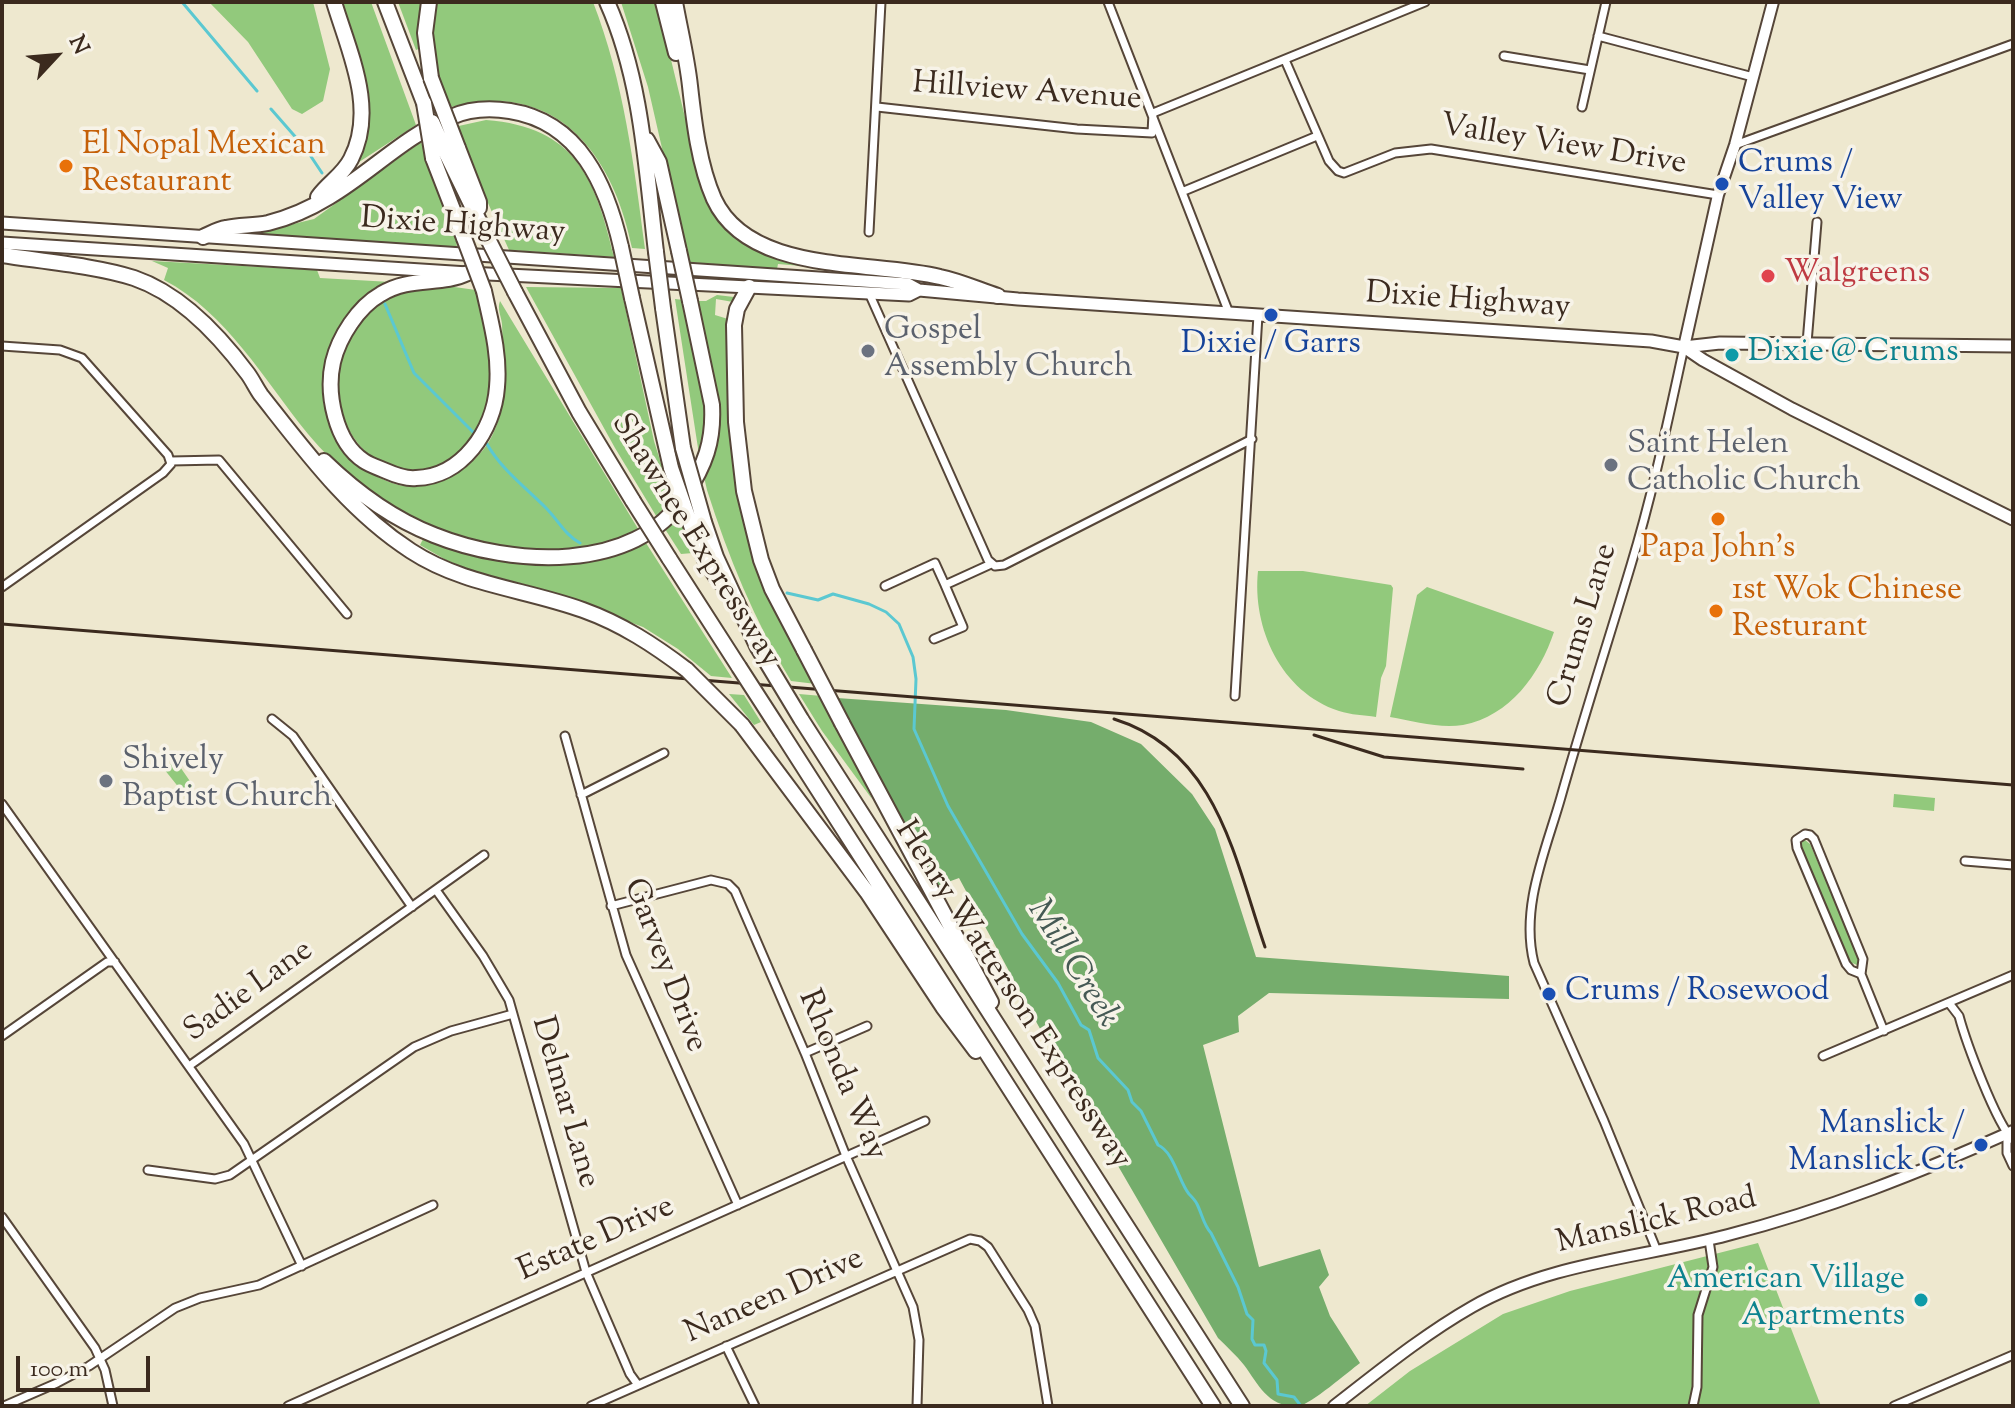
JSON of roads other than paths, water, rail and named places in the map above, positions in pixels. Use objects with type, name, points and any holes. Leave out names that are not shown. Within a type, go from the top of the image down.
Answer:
[{"type":"highway","points":[[314,204],[350,160],[362,126],[360,91],[334,2]]},
{"type":"highway","name":"Shawnee Expressway","points":[[385,2],[424,81],[424,103],[445,153],[571,398],[669,558],[1005,1084]]},
{"type":"highway","points":[[429,2],[424,81],[445,153],[464,238],[484,291],[497,349],[497,389],[488,424],[473,450],[440,474],[414,479],[363,461],[347,442],[331,403],[330,378],[337,346],[355,318],[379,294],[406,283],[455,279],[468,273]]},
{"type":"highway","name":"Shawnee Expressway","points":[[607,2],[629,66],[643,131],[683,448],[704,522],[740,612]]},
{"type":"highway","points":[[663,2],[684,88],[691,103]]},
{"type":"highway","points":[[675,2],[691,103],[715,201],[727,220],[752,242],[793,255],[940,277],[998,296]]},
{"type":"highway","points":[[203,237],[225,228],[270,223],[327,199],[430,127],[467,112],[500,110],[532,117],[561,132],[584,155],[607,197],[671,468],[706,562],[740,612]]},
{"type":"highway","points":[[250,377],[264,386],[312,447],[339,475],[394,516],[435,536],[491,552],[542,556],[588,553],[634,541],[662,524],[676,510],[702,470],[711,437],[712,405],[659,162],[643,131]]},
{"type":"highway","points":[[2,255],[133,278],[171,296],[196,316],[250,377],[341,493],[409,550],[452,573],[581,609],[615,623],[658,648],[687,670],[742,725],[867,892],[963,1035],[1005,1084]]},
{"type":"highway","points":[[749,287],[737,309],[734,325],[736,422],[744,491],[761,560],[772,589],[983,985],[1008,1043]]},
{"type":"highway","name":"Henry Watterson Expressway","points":[[740,612],[801,719],[1242,1406]]},
{"type":"highway","name":"Henry Watterson Expressway","points":[[1005,1084],[1213,1406]]},
{"type":"main road","name":"Crums Lane","points":[[1684,347],[1718,195],[1735,145],[1773,2]]},
{"type":"main road","name":"Dixie Highway","points":[[2,223],[908,284],[919,290],[1495,333],[1638,340],[1684,347],[1720,343],[2013,346]]},
{"type":"main road","name":"Dixie Highway","points":[[2,243],[468,273],[909,295],[919,290]]},
{"type":"main road","points":[[1684,347],[1792,409],[2013,519]]},
{"type":"main road","name":"Manslick Road","points":[[1334,1406],[1393,1360],[1473,1306],[1538,1279],[1571,1268],[1709,1240],[1778,1222],[1839,1202],[2011,1135]]},
{"type":"street","points":[[869,232],[881,2]]},
{"type":"street","points":[[1108,2],[1229,313]]},
{"type":"street","name":"Hillview Avenue","points":[[877,107],[1077,129],[1152,133],[1153,113],[1425,2]]},
{"type":"street","points":[[1582,107],[1606,2]]},
{"type":"street","points":[[1598,36],[1753,77]]},
{"type":"street","points":[[1735,145],[2013,44]]},
{"type":"street","points":[[1504,56],[1590,70]]},
{"type":"street","name":"Valley View Drive","points":[[1285,60],[1329,161],[1344,173],[1395,153],[1431,149],[1718,195]]},
{"type":"street","points":[[1184,191],[1317,136]]},
{"type":"street","points":[[1807,343],[1817,222]]},
{"type":"street","points":[[869,293],[993,565]]},
{"type":"street","points":[[1235,696],[1258,315]]},
{"type":"street","points":[[2,346],[60,350],[82,358],[171,461]]},
{"type":"street","name":"Crums Lane","points":[[1657,1251],[1534,963],[1529,936],[1535,889],[1654,484],[1684,347]]},
{"type":"street","points":[[945,585],[993,565],[1004,565],[1252,439]]},
{"type":"street","points":[[171,461],[219,460],[347,614]]},
{"type":"street","points":[[2,587],[163,473],[171,461]]},
{"type":"street","points":[[885,586],[935,563],[963,627],[934,639]]},
{"type":"street","points":[[272,719],[293,736],[412,907]]},
{"type":"street","name":"Garvey Drive","points":[[565,736],[611,906],[636,980],[738,1205]]},
{"type":"street","points":[[581,795],[664,753]]},
{"type":"street","name":"Sadie Lane","points":[[2,804],[189,1066],[484,855]]},
{"type":"street","points":[[1861,974],[1855,973],[1846,964],[1797,848],[1796,840],[1801,835],[1810,835],[1814,839],[1863,959],[1861,974],[1884,1031]]},
{"type":"street","points":[[1965,861],[2013,865]]},
{"type":"street","name":"Rhonda Way","points":[[611,906],[711,880],[728,884],[737,894],[846,1156],[913,1307],[918,1329],[917,1406]]},
{"type":"street","name":"Delmar Lane","points":[[436,890],[501,985],[513,1014],[586,1272],[630,1374],[638,1385]]},
{"type":"street","points":[[2,1036],[107,962],[115,962]]},
{"type":"street","points":[[1823,1056],[2013,975]]},
{"type":"street","points":[[1949,1003],[1959,1016],[1969,1045],[2011,1135],[2007,1153],[2013,1166]]},
{"type":"street","points":[[148,1170],[215,1179],[230,1175],[414,1047],[451,1031],[513,1014]]},
{"type":"street","points":[[805,1053],[867,1026]]},
{"type":"street","points":[[189,1066],[244,1144],[302,1266]]},
{"type":"street","name":"Estate Drive","points":[[288,1406],[925,1121]]},
{"type":"street","points":[[4,1406],[57,1383],[100,1359],[175,1308],[200,1298],[259,1285],[433,1205]]},
{"type":"street","points":[[2,1217],[85,1333],[100,1359],[113,1406]]},
{"type":"street","name":"Naneen Drive","points":[[591,1406],[965,1240],[980,1241],[995,1257],[1032,1318],[1048,1406]]},
{"type":"street","points":[[1693,1406],[1697,1387],[1698,1315],[1713,1267],[1709,1240]]},
{"type":"street","points":[[726,1346],[755,1406]]},
{"type":"street","points":[[1894,1406],[2013,1355]]},
{"type":"waterway","name":"Mill Creek","points":[[182,2],[257,91]]},
{"type":"waterway","name":"Mill Creek","points":[[271,109],[306,149],[322,173]]},
{"type":"waterway","name":"Mill Creek","points":[[385,304],[414,373],[475,434]]},
{"type":"waterway","name":"Mill Creek","points":[[487,444],[506,470],[580,543]]},
{"type":"waterway","name":"Mill Creek","points":[[787,593],[818,600],[833,594],[869,604],[886,612],[899,624],[913,657],[916,679],[914,729],[948,806],[1022,934],[1058,983],[1081,1025],[1089,1030],[1098,1058],[1128,1090],[1158,1145],[1172,1160],[1238,1287],[1247,1314],[1253,1320],[1252,1339],[1255,1345],[1264,1345],[1264,1363],[1277,1380],[1278,1394],[1294,1397],[1301,1406]]},
{"type":"railway","points":[[2,624],[2013,785]]},
{"type":"railway","points":[[1114,719],[1149,734],[1177,755],[1199,781],[1231,844],[1265,947]]},
{"type":"railway","points":[[1314,735],[1384,757],[1523,769]]},
{"type":"place","name":"El Nopal Mexican Restaurant","points":[[66,166]]},
{"type":"place","name":"Crums / Valley View","points":[[1722,184]]},
{"type":"place","name":"Walgreens","points":[[1768,276]]},
{"type":"place","name":"Dixie / Garrs","points":[[1271,315]]},
{"type":"place","name":"Gospel Assembly Church","points":[[868,351]]},
{"type":"place","name":"Dixie @ Crums","points":[[1732,355]]},
{"type":"place","name":"Saint Helen Catholic Church","points":[[1611,465]]},
{"type":"place","name":"Papa John's","points":[[1718,519]]},
{"type":"place","name":"1st Wok Chinese Resturant","points":[[1716,611]]},
{"type":"place","name":"Shively Baptist Church","points":[[106,781]]},
{"type":"place","name":"Crums / Rosewood","points":[[1549,994]]},
{"type":"place","name":"Manslick / Manslick Ct.","points":[[1981,1145]]},
{"type":"place","name":"American Village Apartments","points":[[1921,1300]]}]
